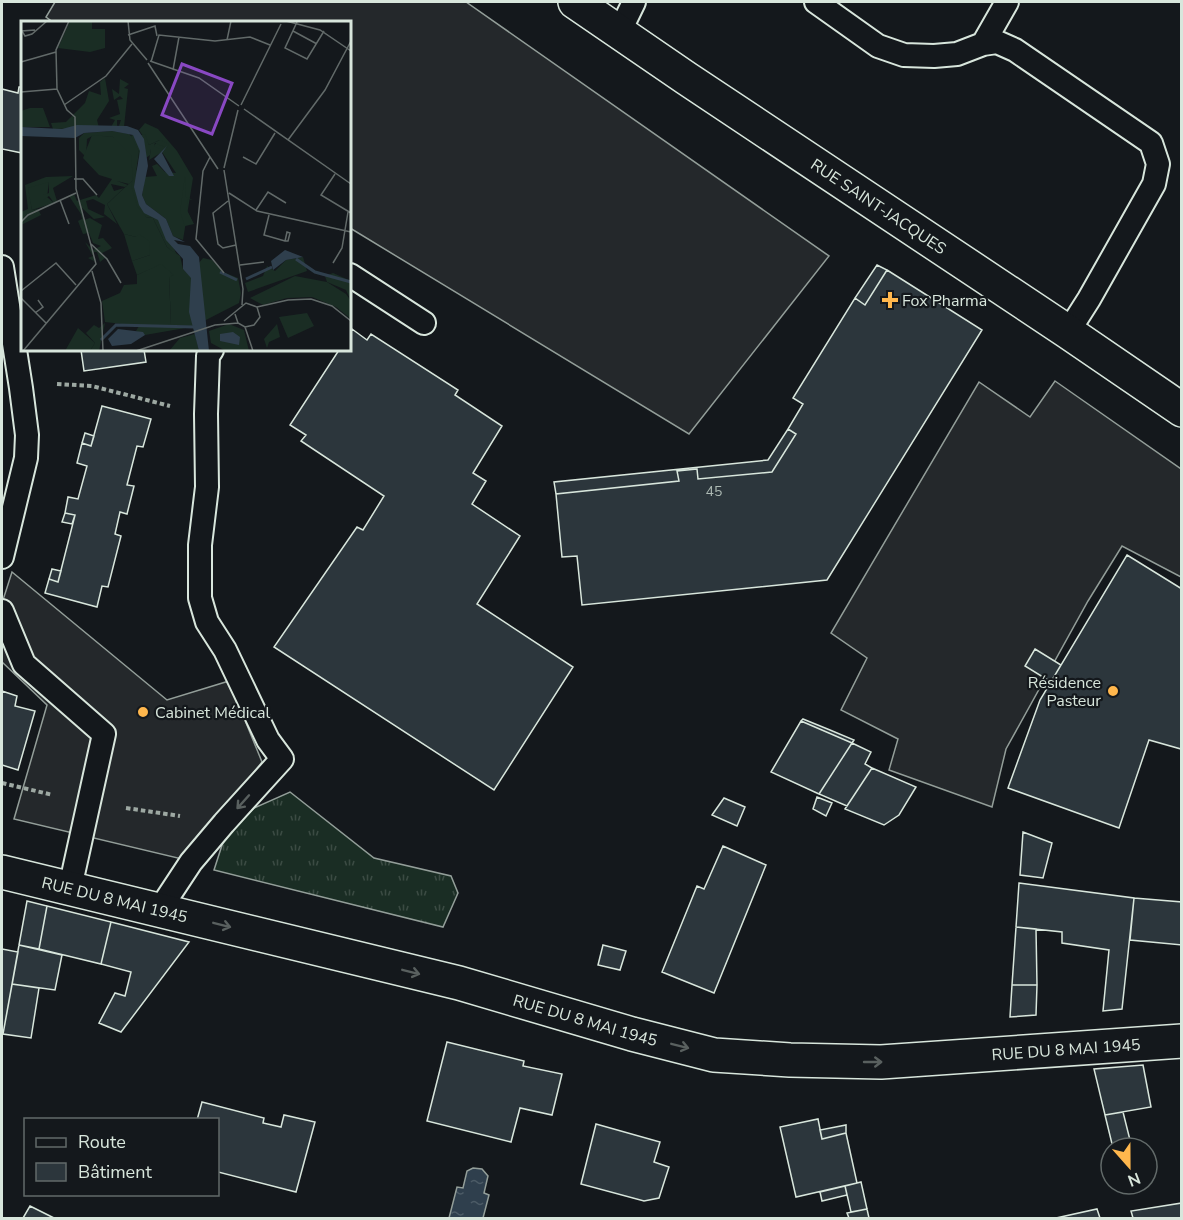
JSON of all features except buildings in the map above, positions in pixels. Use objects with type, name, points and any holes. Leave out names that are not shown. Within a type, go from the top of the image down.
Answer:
[{"type":"street","name":"RUE SAINT-JACQUES","points":[[575,2],[1182,410]]},
{"type":"street","name":"RUE DU 8 MAI 1945","points":[[2,872],[459,984],[714,1055],[790,1060],[881,1062],[1182,1041]]},
{"type":"lane","points":[[619,33],[634,2]]},
{"type":"lane","points":[[816,2],[878,46],[904,55],[957,54],[982,44],[997,42],[1015,51],[1151,143],[1158,164],[1154,184],[1068,332]]},
{"type":"lane","points":[[982,44],[1007,2]]},
{"type":"lane","points":[[2,267],[27,435],[26,458],[2,557]]},
{"type":"lane","points":[[351,276],[424,323]]},
{"type":"lane","points":[[160,909],[191,862],[282,759],[268,740],[225,650],[207,622],[200,598],[200,545],[207,487],[208,356],[211,351]]},
{"type":"lane","points":[[2,611],[24,664],[104,734],[70,888]]},
{"type":"path","points":[[21,388],[49,384],[92,386],[206,414]]},
{"type":"green space","points":[[290,792],[374,858],[451,876],[458,893],[443,927],[214,870],[224,839],[254,808]]},
{"type":"shaded area","points":[[55,2],[466,2],[829,256],[689,434],[351,229],[351,21],[52,21],[46,17]]},
{"type":"shaded area","points":[[1055,381],[1181,469],[1181,577],[1122,546],[1088,601],[1006,749],[992,807],[889,770],[898,739],[841,710],[867,658],[831,633],[979,382],[1030,417]]},
{"type":"shaded area","name":"Cabinet Médical","points":[[12,572],[167,700],[229,681],[262,762],[186,860],[14,819],[47,705],[2,662],[2,603]]},
{"type":"water","points":[[473,1168],[482,1169],[488,1176],[484,1193],[489,1195],[483,1218],[449,1218],[457,1187],[463,1188],[467,1171]]},
{"type":"place","name":"Fox Pharma","points":[[890,300]]},
{"type":"place","name":"Résidence Pasteur","points":[[1113,691]]},
{"type":"place","name":"Cabinet Médical","points":[[143,712]]}]
